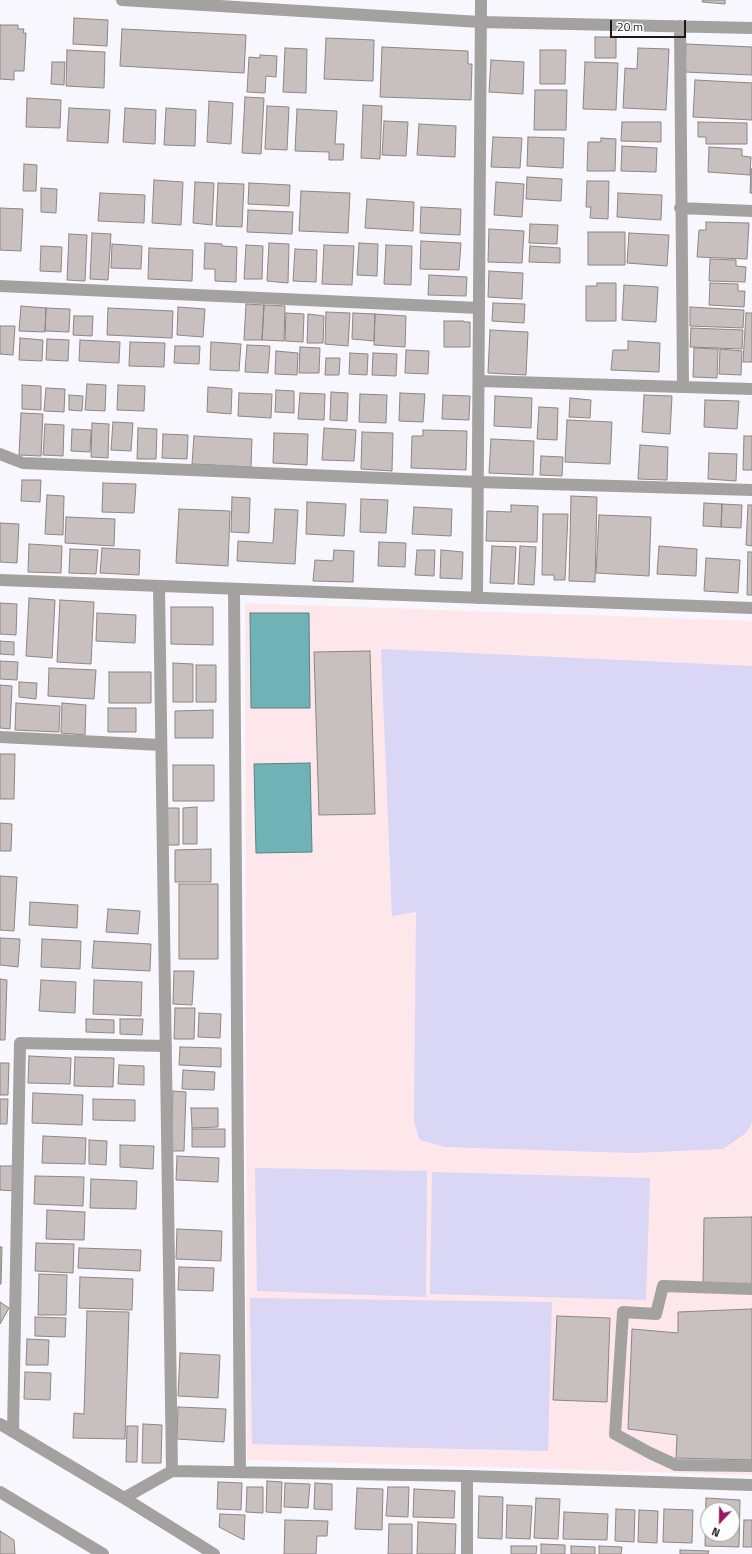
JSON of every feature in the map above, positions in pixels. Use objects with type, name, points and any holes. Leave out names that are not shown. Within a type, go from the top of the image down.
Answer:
[{"type":"street","points":[[122,0],[253,4],[480,22],[752,28]]},
{"type":"street","points":[[477,598],[481,0]]},
{"type":"street","points":[[680,26],[682,387]]},
{"type":"street","points":[[680,208],[752,211]]},
{"type":"street","points":[[0,286],[479,308]]},
{"type":"street","points":[[479,381],[752,388]]},
{"type":"street","points":[[0,454],[23,463],[478,482],[752,490]]},
{"type":"street","points":[[0,580],[752,608]]},
{"type":"street","points":[[159,586],[172,1471]]},
{"type":"street","points":[[234,589],[240,1472]]},
{"type":"street","points":[[0,737],[161,745]]},
{"type":"street","points":[[12,1432],[20,1043],[166,1046]]},
{"type":"street","points":[[752,1288],[663,1286],[656,1314],[623,1312],[615,1434],[650,1454],[676,1465],[752,1466]]},
{"type":"street","points":[[0,1424],[214,1554]]},
{"type":"street","points":[[124,1498],[172,1471],[467,1476],[752,1485]]},
{"type":"street","points":[[467,1476],[467,1554]]},
{"type":"street","points":[[0,1492],[103,1554]]},
{"type":"shaded area","points":[[245,603],[752,621],[752,1475],[247,1460]]},
{"type":"shaded area","points":[[381,649],[752,666],[752,1123],[746,1133],[723,1149],[633,1153],[445,1147],[420,1140],[414,1122],[416,912],[392,916]]},
{"type":"shaded area","points":[[255,1168],[427,1171],[426,1297],[257,1291]]},
{"type":"shaded area","points":[[432,1172],[650,1178],[646,1300],[430,1294]]},
{"type":"shaded area","points":[[250,1298],[552,1302],[548,1451],[252,1444]]},
{"type":"water","points":[[250,613],[309,613],[310,708],[251,708]]},
{"type":"water","points":[[310,763],[312,852],[256,853],[254,764]]},
{"type":"building","points":[[703,0],[725,0],[725,4],[702,2]]},
{"type":"building","points":[[74,18],[108,20],[107,46],[73,44]]},
{"type":"building","points":[[0,25],[18,25],[18,29],[24,29],[23,33],[26,33],[24,71],[14,71],[14,80],[0,79]]},
{"type":"building","points":[[122,29],[246,35],[244,73],[120,66]]},
{"type":"building","points":[[595,37],[616,37],[616,58],[595,58]]},
{"type":"building","points":[[326,38],[374,40],[373,81],[324,79]]},
{"type":"building","points":[[686,44],[752,47],[752,75],[685,72]]},
{"type":"building","points":[[382,47],[468,51],[468,64],[472,64],[471,100],[380,97]]},
{"type":"building","points":[[285,48],[307,49],[306,93],[283,92]]},
{"type":"building","points":[[638,48],[669,49],[666,110],[623,108],[625,68],[637,69]]},
{"type":"building","points":[[67,50],[105,52],[104,88],[66,86]]},
{"type":"building","points":[[540,50],[566,50],[565,84],[540,84]]},
{"type":"building","points":[[260,55],[277,56],[276,77],[266,76],[265,93],[247,92],[249,57],[260,58]]},
{"type":"building","points":[[491,60],[524,62],[523,94],[489,92]]},
{"type":"building","points":[[52,62],[65,62],[64,85],[51,84]]},
{"type":"building","points":[[585,62],[618,63],[616,110],[583,109]]},
{"type":"building","points":[[695,80],[752,83],[752,120],[693,117]]},
{"type":"building","points":[[535,90],[567,90],[566,130],[534,130]]},
{"type":"building","points":[[245,97],[264,98],[261,154],[242,153]]},
{"type":"building","points":[[27,98],[61,100],[60,128],[26,127]]},
{"type":"building","points":[[209,101],[233,103],[231,144],[207,142]]},
{"type":"building","points":[[363,105],[382,106],[380,159],[361,158]]},
{"type":"building","points":[[267,106],[289,107],[287,150],[265,149]]},
{"type":"building","points":[[69,108],[110,110],[108,143],[67,141]]},
{"type":"building","points":[[125,108],[156,110],[155,144],[123,142]]},
{"type":"building","points":[[166,108],[196,110],[195,146],[164,145]]},
{"type":"building","points":[[297,109],[337,111],[335,144],[344,144],[343,160],[329,160],[329,152],[295,151]]},
{"type":"building","points":[[384,121],[408,122],[406,156],[382,155]]},
{"type":"building","points":[[622,122],[661,122],[661,142],[621,141]]},
{"type":"building","points":[[698,122],[747,123],[747,144],[706,144],[706,137],[698,137]]},
{"type":"building","points":[[419,124],[456,126],[455,157],[417,155]]},
{"type":"building","points":[[493,137],[522,138],[520,168],[491,167]]},
{"type":"building","points":[[528,137],[564,138],[563,168],[527,166]]},
{"type":"building","points":[[601,138],[616,139],[615,171],[587,171],[588,142],[601,142]]},
{"type":"building","points":[[622,146],[657,148],[656,172],[621,171]]},
{"type":"building","points":[[709,147],[742,149],[742,156],[751,157],[750,175],[708,172]]},
{"type":"building","points":[[24,164],[37,165],[36,191],[23,191]]},
{"type":"building","points":[[751,169],[752,193],[750,193]]},
{"type":"building","points":[[527,177],[562,179],[561,201],[526,199]]},
{"type":"building","points":[[154,180],[183,182],[181,225],[152,223]]},
{"type":"building","points":[[587,181],[609,181],[608,219],[590,218],[591,207],[586,207]]},
{"type":"building","points":[[195,182],[214,183],[212,225],[193,223]]},
{"type":"building","points":[[496,182],[524,184],[522,217],[494,215]]},
{"type":"building","points":[[218,183],[244,184],[242,227],[216,226]]},
{"type":"building","points":[[249,183],[290,185],[289,206],[248,204]]},
{"type":"building","points":[[41,188],[57,189],[56,213],[41,212]]},
{"type":"building","points":[[301,191],[350,193],[348,233],[299,231]]},
{"type":"building","points":[[100,193],[145,195],[144,223],[98,221]]},
{"type":"building","points":[[618,193],[662,195],[661,220],[617,217]]},
{"type":"building","points":[[367,199],[414,202],[413,231],[365,228]]},
{"type":"building","points":[[421,207],[461,209],[460,235],[420,233]]},
{"type":"building","points":[[0,208],[23,209],[21,251],[0,250]]},
{"type":"building","points":[[248,210],[293,212],[292,234],[247,232]]},
{"type":"building","points":[[706,222],[749,223],[747,259],[697,257],[699,230],[706,230]]},
{"type":"building","points":[[530,224],[558,225],[557,244],[529,243]]},
{"type":"building","points":[[489,229],[524,231],[522,263],[488,262]]},
{"type":"building","points":[[588,232],[625,232],[625,265],[588,265]]},
{"type":"building","points":[[92,233],[111,234],[108,280],[90,279]]},
{"type":"building","points":[[629,233],[669,235],[667,266],[627,263]]},
{"type":"building","points":[[69,234],[87,235],[85,281],[67,280]]},
{"type":"building","points":[[421,241],[461,243],[459,270],[420,269]]},
{"type":"building","points":[[205,243],[237,247],[236,282],[215,281],[215,269],[204,269]]},
{"type":"building","points":[[269,243],[289,244],[288,283],[267,281]]},
{"type":"building","points":[[359,243],[378,244],[377,276],[357,275]]},
{"type":"building","points":[[112,244],[142,246],[141,269],[111,268]]},
{"type":"building","points":[[246,245],[263,246],[262,279],[244,279]]},
{"type":"building","points":[[324,245],[354,246],[352,285],[322,284]]},
{"type":"building","points":[[386,245],[412,246],[411,285],[384,284]]},
{"type":"building","points":[[41,246],[62,247],[61,272],[40,271]]},
{"type":"building","points":[[530,246],[560,248],[560,263],[529,262]]},
{"type":"building","points":[[149,248],[193,250],[192,281],[148,279]]},
{"type":"building","points":[[295,249],[317,250],[316,282],[293,281]]},
{"type":"building","points":[[710,259],[736,260],[736,266],[746,267],[745,282],[709,281]]},
{"type":"building","points":[[489,271],[523,273],[522,299],[488,297]]},
{"type":"building","points":[[429,275],[467,277],[466,296],[428,295]]},
{"type":"building","points":[[597,283],[616,283],[616,321],[586,321],[586,286],[597,286]]},
{"type":"building","points":[[710,283],[738,284],[738,291],[745,291],[744,307],[709,305]]},
{"type":"building","points":[[624,285],[658,287],[656,322],[622,320]]},
{"type":"building","points":[[493,303],[525,304],[524,323],[492,321]]},
{"type":"building","points":[[246,304],[264,305],[262,340],[244,340]]},
{"type":"building","points":[[264,305],[285,306],[284,341],[262,340]]},
{"type":"building","points":[[21,306],[46,308],[45,332],[19,331]]},
{"type":"building","points":[[178,307],[205,309],[203,337],[177,335]]},
{"type":"building","points":[[690,307],[744,310],[743,328],[690,326]]},
{"type":"building","points":[[46,308],[70,309],[69,332],[45,331]]},
{"type":"building","points":[[108,308],[173,311],[172,338],[107,335]]},
{"type":"building","points":[[326,312],[350,313],[348,346],[325,344]]},
{"type":"building","points":[[286,313],[304,314],[303,342],[285,341]]},
{"type":"building","points":[[353,313],[375,314],[374,341],[352,339]]},
{"type":"building","points":[[746,313],[752,313],[752,362],[743,362]]},
{"type":"building","points":[[308,314],[324,316],[323,343],[307,343]]},
{"type":"building","points":[[375,314],[406,316],[405,347],[374,345]]},
{"type":"building","points":[[74,316],[93,316],[92,336],[73,335]]},
{"type":"building","points":[[444,321],[470,322],[470,347],[444,347]]},
{"type":"building","points":[[0,326],[15,326],[13,355],[0,354]]},
{"type":"building","points":[[691,328],[743,330],[742,349],[690,347]]},
{"type":"building","points":[[490,330],[528,332],[526,375],[488,373]]},
{"type":"building","points":[[20,338],[43,340],[42,361],[19,360]]},
{"type":"building","points":[[47,339],[69,340],[68,361],[46,360]]},
{"type":"building","points":[[80,340],[120,342],[119,363],[79,361]]},
{"type":"building","points":[[628,341],[660,343],[659,372],[611,370],[613,350],[628,350]]},
{"type":"building","points":[[130,342],[165,343],[164,367],[129,366]]},
{"type":"building","points":[[211,342],[241,344],[239,371],[210,370]]},
{"type":"building","points":[[247,345],[270,346],[268,373],[245,372]]},
{"type":"building","points":[[175,346],[200,346],[199,364],[174,363]]},
{"type":"building","points":[[300,347],[320,348],[319,373],[299,373]]},
{"type":"building","points":[[694,348],[718,349],[717,378],[693,377]]},
{"type":"building","points":[[720,349],[742,351],[741,375],[719,374]]},
{"type":"building","points":[[406,350],[429,351],[428,374],[405,373]]},
{"type":"building","points":[[276,351],[298,353],[297,375],[275,374]]},
{"type":"building","points":[[350,353],[368,354],[367,375],[349,374]]},
{"type":"building","points":[[373,353],[397,354],[396,376],[372,375]]},
{"type":"building","points":[[326,358],[340,358],[339,375],[325,375]]},
{"type":"building","points":[[87,384],[106,385],[105,411],[85,410]]},
{"type":"building","points":[[22,385],[41,386],[41,410],[22,409]]},
{"type":"building","points":[[118,385],[145,386],[144,411],[117,410]]},
{"type":"building","points":[[208,387],[232,389],[231,414],[207,412]]},
{"type":"building","points":[[46,388],[65,389],[64,412],[44,411]]},
{"type":"building","points":[[276,390],[294,391],[294,413],[275,412]]},
{"type":"building","points":[[331,392],[348,393],[347,421],[330,420]]},
{"type":"building","points":[[239,393],[272,394],[271,418],[238,416]]},
{"type":"building","points":[[300,393],[325,394],[324,420],[298,419]]},
{"type":"building","points":[[400,393],[425,394],[423,422],[399,421]]},
{"type":"building","points":[[360,394],[387,395],[386,423],[359,422]]},
{"type":"building","points":[[69,395],[83,396],[82,411],[69,410]]},
{"type":"building","points":[[443,395],[470,396],[469,420],[442,419]]},
{"type":"building","points":[[644,395],[672,396],[670,434],[642,432]]},
{"type":"building","points":[[495,396],[532,398],[531,428],[494,426]]},
{"type":"building","points":[[570,398],[591,400],[590,418],[569,417]]},
{"type":"building","points":[[705,400],[739,401],[737,429],[704,427]]},
{"type":"building","points":[[539,407],[558,408],[557,440],[537,439]]},
{"type":"building","points":[[21,413],[43,414],[41,456],[19,455]]},
{"type":"building","points":[[567,420],[612,422],[610,464],[565,462]]},
{"type":"building","points":[[113,422],[133,423],[131,451],[111,450]]},
{"type":"building","points":[[92,423],[109,424],[108,458],[91,457]]},
{"type":"building","points":[[45,424],[64,425],[63,456],[43,455]]},
{"type":"building","points":[[138,428],[157,429],[156,459],[137,459]]},
{"type":"building","points":[[324,428],[356,430],[354,461],[322,460]]},
{"type":"building","points":[[72,429],[91,430],[90,452],[71,451]]},
{"type":"building","points":[[423,430],[467,431],[466,470],[411,468],[412,436],[423,436]]},
{"type":"building","points":[[362,432],[393,433],[392,471],[361,469]]},
{"type":"building","points":[[274,433],[308,434],[307,465],[273,463]]},
{"type":"building","points":[[163,434],[188,435],[187,459],[162,458]]},
{"type":"building","points":[[194,436],[252,439],[251,467],[192,464]]},
{"type":"building","points":[[744,436],[752,436],[752,470],[743,470]]},
{"type":"building","points":[[491,439],[534,441],[533,475],[489,473]]},
{"type":"building","points":[[640,445],[668,447],[667,480],[638,479]]},
{"type":"building","points":[[709,453],[737,454],[736,481],[708,479]]},
{"type":"building","points":[[541,456],[563,457],[562,476],[540,475]]},
{"type":"building","points":[[22,480],[41,480],[40,502],[21,501]]},
{"type":"building","points":[[103,483],[136,484],[134,513],[102,512]]},
{"type":"building","points":[[47,495],[64,496],[63,535],[45,534]]},
{"type":"building","points":[[571,496],[597,497],[595,582],[569,581]]},
{"type":"building","points":[[232,497],[250,498],[249,533],[231,532]]},
{"type":"building","points":[[361,499],[388,500],[386,533],[360,532]]},
{"type":"building","points":[[307,502],[346,504],[344,536],[306,534]]},
{"type":"building","points":[[704,503],[722,504],[721,527],[703,526]]},
{"type":"building","points":[[722,504],[742,505],[741,528],[721,527]]},
{"type":"building","points":[[511,505],[538,506],[537,542],[486,541],[487,511],[511,512]]},
{"type":"building","points":[[748,505],[752,505],[752,546],[746,545]]},
{"type":"building","points":[[414,507],[452,509],[451,536],[412,534]]},
{"type":"building","points":[[179,509],[230,511],[228,566],[176,563]]},
{"type":"building","points":[[275,509],[298,510],[295,564],[237,561],[238,541],[273,543]]},
{"type":"building","points":[[543,514],[568,514],[565,580],[554,580],[554,575],[542,575]]},
{"type":"building","points":[[599,515],[651,517],[649,576],[596,573]]},
{"type":"building","points":[[66,517],[115,519],[114,546],[65,543]]},
{"type":"building","points":[[0,523],[19,524],[17,563],[0,562]]},
{"type":"building","points":[[379,542],[406,543],[405,567],[378,566]]},
{"type":"building","points":[[29,544],[62,546],[61,573],[28,572]]},
{"type":"building","points":[[492,546],[516,547],[514,584],[490,583]]},
{"type":"building","points":[[520,546],[536,547],[534,585],[518,584]]},
{"type":"building","points":[[659,546],[697,549],[696,576],[657,574]]},
{"type":"building","points":[[102,548],[140,550],[139,575],[100,573]]},
{"type":"building","points":[[70,549],[98,550],[96,574],[69,573]]},
{"type":"building","points":[[334,550],[354,551],[353,582],[313,581],[315,560],[333,561]]},
{"type":"building","points":[[417,550],[435,550],[434,576],[415,575]]},
{"type":"building","points":[[441,550],[463,552],[462,579],[440,578]]},
{"type":"building","points":[[748,552],[752,552],[752,595],[747,595]]},
{"type":"building","points":[[706,558],[740,560],[738,593],[704,591]]},
{"type":"building","points":[[29,598],[55,600],[52,658],[26,656]]},
{"type":"building","points":[[60,600],[94,602],[91,664],[57,662]]},
{"type":"building","points":[[0,603],[17,604],[16,635],[0,634]]},
{"type":"building","points":[[171,607],[213,607],[213,645],[171,644]]},
{"type":"building","points":[[97,613],[136,615],[135,643],[96,641]]},
{"type":"building","points":[[0,641],[14,642],[14,655],[0,654]]},
{"type":"building","points":[[370,651],[375,814],[319,815],[314,652]]},
{"type":"building","points":[[0,661],[18,662],[17,680],[0,679]]},
{"type":"building","points":[[173,663],[193,664],[193,702],[173,702]]},
{"type":"building","points":[[196,665],[216,665],[216,702],[196,702]]},
{"type":"building","points":[[49,668],[96,670],[94,699],[48,696]]},
{"type":"building","points":[[109,672],[151,672],[151,703],[109,703]]},
{"type":"building","points":[[19,682],[37,683],[36,699],[19,697]]},
{"type":"building","points":[[0,685],[12,686],[10,729],[0,728]]},
{"type":"building","points":[[16,703],[60,706],[59,732],[15,730]]},
{"type":"building","points":[[62,703],[86,705],[85,735],[61,733]]},
{"type":"building","points":[[108,708],[136,708],[136,732],[108,732]]},
{"type":"building","points":[[213,710],[213,738],[175,738],[175,711]]},
{"type":"building","points":[[0,754],[15,754],[14,799],[0,799]]},
{"type":"building","points":[[173,765],[214,765],[214,801],[173,801]]},
{"type":"building","points":[[197,807],[197,844],[183,844],[183,808]]},
{"type":"building","points":[[166,808],[179,808],[179,845],[166,845]]},
{"type":"building","points":[[0,823],[12,824],[11,851],[0,851]]},
{"type":"building","points":[[211,849],[211,882],[175,882],[175,850]]},
{"type":"building","points":[[0,876],[17,877],[14,931],[0,930]]},
{"type":"building","points":[[179,884],[218,884],[218,959],[179,959]]},
{"type":"building","points":[[30,902],[78,905],[77,928],[29,925]]},
{"type":"building","points":[[108,909],[140,911],[138,934],[106,932]]},
{"type":"building","points":[[0,938],[20,939],[18,967],[0,965]]},
{"type":"building","points":[[42,939],[81,941],[80,969],[41,967]]},
{"type":"building","points":[[94,941],[151,944],[150,971],[92,968]]},
{"type":"building","points":[[174,971],[194,971],[192,1005],[173,1004]]},
{"type":"building","points":[[0,979],[7,980],[5,1040],[0,1040]]},
{"type":"building","points":[[41,980],[76,982],[75,1013],[39,1011]]},
{"type":"building","points":[[94,980],[142,982],[141,1016],[93,1014]]},
{"type":"building","points":[[175,1008],[195,1008],[194,1039],[174,1039]]},
{"type":"building","points":[[199,1013],[221,1014],[220,1038],[198,1037]]},
{"type":"building","points":[[86,1019],[114,1020],[114,1033],[86,1032]]},
{"type":"building","points":[[120,1019],[143,1019],[142,1035],[120,1034]]},
{"type":"building","points":[[180,1047],[221,1048],[221,1067],[179,1065]]},
{"type":"building","points":[[29,1056],[71,1058],[70,1084],[28,1083]]},
{"type":"building","points":[[75,1057],[114,1058],[113,1087],[74,1086]]},
{"type":"building","points":[[0,1063],[9,1063],[8,1095],[0,1095]]},
{"type":"building","points":[[119,1065],[144,1066],[144,1085],[118,1084]]},
{"type":"building","points":[[183,1070],[215,1072],[214,1090],[182,1089]]},
{"type":"building","points":[[173,1091],[186,1092],[184,1151],[171,1151]]},
{"type":"building","points":[[33,1093],[83,1095],[82,1125],[32,1123]]},
{"type":"building","points":[[0,1099],[8,1099],[7,1124],[0,1124]]},
{"type":"building","points":[[93,1099],[135,1100],[135,1121],[93,1120]]},
{"type":"building","points":[[191,1108],[218,1108],[218,1127],[192,1128]]},
{"type":"building","points":[[192,1129],[225,1129],[225,1147],[192,1147]]},
{"type":"building","points":[[43,1136],[86,1138],[85,1164],[42,1163]]},
{"type":"building","points":[[89,1140],[107,1141],[106,1165],[89,1164]]},
{"type":"building","points":[[120,1145],[154,1146],[153,1169],[120,1167]]},
{"type":"building","points":[[177,1156],[219,1158],[218,1182],[176,1180]]},
{"type":"building","points":[[0,1166],[16,1166],[15,1191],[0,1190]]},
{"type":"building","points":[[35,1176],[84,1177],[83,1206],[34,1204]]},
{"type":"building","points":[[91,1179],[137,1181],[136,1209],[90,1208]]},
{"type":"building","points":[[47,1210],[85,1212],[84,1240],[46,1239]]},
{"type":"building","points":[[752,1217],[752,1283],[747,1287],[703,1282],[704,1218]]},
{"type":"building","points":[[177,1229],[222,1231],[221,1261],[176,1259]]},
{"type":"building","points":[[36,1243],[74,1244],[73,1273],[35,1271]]},
{"type":"building","points":[[0,1247],[2,1247],[1,1284],[0,1284]]},
{"type":"building","points":[[79,1248],[141,1250],[140,1271],[78,1268]]},
{"type":"building","points":[[179,1267],[214,1268],[213,1291],[178,1290]]},
{"type":"building","points":[[39,1274],[67,1275],[66,1315],[38,1315]]},
{"type":"building","points":[[80,1277],[133,1279],[132,1310],[79,1308]]},
{"type":"building","points":[[0,1302],[9,1308],[0,1324]]},
{"type":"building","points":[[752,1309],[752,1460],[676,1458],[677,1435],[628,1429],[632,1329],[678,1333],[678,1312]]},
{"type":"building","points":[[87,1311],[129,1312],[125,1439],[73,1438],[74,1413],[84,1414]]},
{"type":"building","points":[[557,1316],[610,1318],[607,1402],[553,1400]]},
{"type":"building","points":[[35,1317],[66,1318],[65,1337],[35,1336]]},
{"type":"building","points":[[27,1339],[49,1340],[48,1365],[26,1365]]},
{"type":"building","points":[[180,1353],[220,1355],[218,1398],[178,1396]]},
{"type":"building","points":[[25,1372],[51,1373],[50,1400],[24,1399]]},
{"type":"building","points":[[178,1407],[226,1409],[224,1442],[177,1439]]},
{"type":"building","points":[[143,1424],[162,1425],[161,1463],[142,1463]]},
{"type":"building","points":[[127,1426],[138,1426],[137,1462],[126,1462]]},
{"type":"building","points":[[267,1481],[282,1482],[281,1513],[266,1512]]},
{"type":"building","points":[[218,1482],[242,1483],[241,1510],[217,1509]]},
{"type":"building","points":[[285,1483],[310,1484],[308,1508],[284,1507]]},
{"type":"building","points":[[315,1483],[332,1484],[332,1510],[314,1509]]},
{"type":"building","points":[[247,1487],[263,1487],[263,1513],[246,1512]]},
{"type":"building","points":[[388,1487],[409,1487],[408,1517],[386,1516]]},
{"type":"building","points":[[357,1488],[383,1489],[382,1530],[355,1529]]},
{"type":"building","points":[[414,1489],[455,1491],[454,1518],[413,1517]]},
{"type":"building","points":[[479,1496],[503,1497],[502,1539],[478,1538]]},
{"type":"building","points":[[536,1498],[560,1499],[558,1539],[534,1538]]},
{"type":"building","points":[[706,1498],[740,1500],[740,1502],[706,1502]]},
{"type":"building","points":[[507,1505],[532,1506],[530,1539],[506,1538]]},
{"type":"building","points":[[616,1509],[635,1510],[634,1542],[615,1541]]},
{"type":"building","points":[[664,1509],[693,1510],[692,1543],[663,1542]]},
{"type":"building","points":[[639,1510],[658,1511],[657,1543],[638,1542]]},
{"type":"building","points":[[564,1512],[608,1514],[607,1540],[563,1539]]},
{"type":"building","points":[[220,1514],[245,1515],[244,1540],[219,1527]]},
{"type":"building","points":[[285,1520],[328,1521],[327,1536],[317,1536],[316,1554],[284,1554]]},
{"type":"building","points":[[744,1520],[752,1520],[752,1547],[743,1547]]},
{"type":"building","points":[[418,1522],[456,1524],[455,1554],[417,1554]]},
{"type":"building","points":[[389,1524],[412,1524],[412,1554],[388,1554]]},
{"type":"building","points":[[0,1531],[14,1540],[15,1554],[0,1554]]},
{"type":"building","points":[[705,1542],[739,1542],[739,1547],[705,1546]]},
{"type":"building","points":[[541,1544],[565,1545],[565,1554],[541,1554]]},
{"type":"building","points":[[511,1546],[537,1546],[536,1554],[511,1554]]},
{"type":"building","points":[[571,1546],[595,1547],[595,1554],[571,1554]]},
{"type":"building","points":[[599,1546],[622,1547],[621,1554],[599,1554]]},
{"type":"building","points":[[680,1550],[709,1551],[708,1554],[680,1554]]}]
